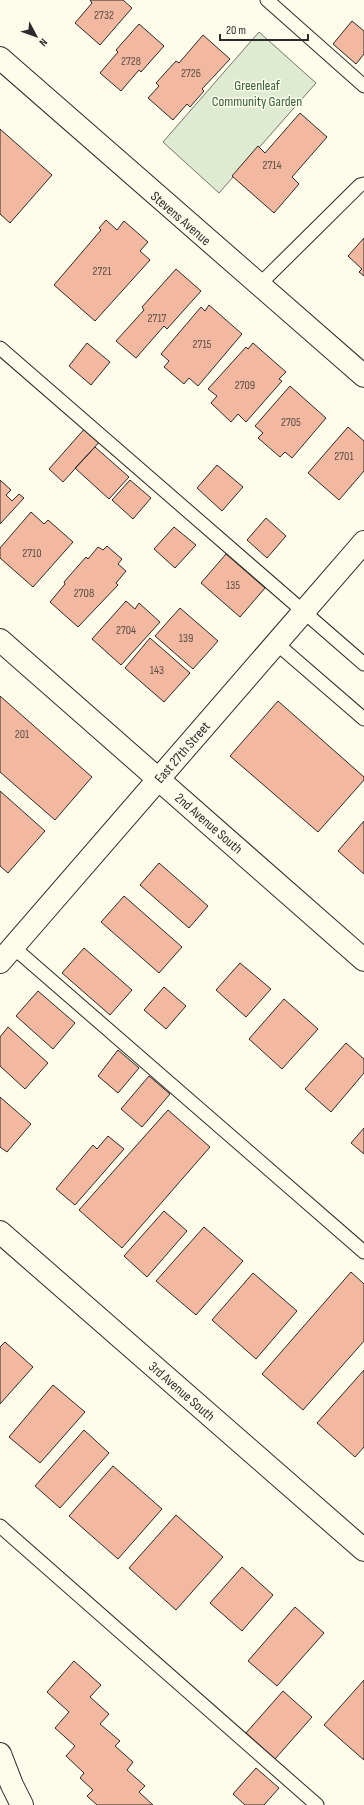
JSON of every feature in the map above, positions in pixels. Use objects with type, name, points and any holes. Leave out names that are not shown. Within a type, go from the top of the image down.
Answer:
[{"type":"street","name":"Stevens Avenue","points":[[0,58],[258,286],[364,376]]},
{"type":"street","name":"East 27th Street","points":[[6,955],[364,542]]},
{"type":"street","name":"2nd Avenue South","points":[[0,640],[159,778],[364,960]]},
{"type":"street","name":"3rd Avenue South","points":[[0,1232],[364,1550]]},
{"type":"street","points":[[0,1754],[12,1785],[22,1805]]},
{"type":"lane","points":[[267,0],[364,86]]},
{"type":"lane","points":[[258,286],[338,204],[360,185],[364,184]]},
{"type":"lane","points":[[0,348],[305,611],[364,664]]},
{"type":"lane","points":[[276,643],[364,719]]},
{"type":"lane","points":[[6,955],[364,1252]]},
{"type":"lane","points":[[0,1526],[316,1805]]},
{"type":"green space","name":"Greenleaf Community Garden","points":[[259,32],[316,83],[219,193],[163,142]]},
{"type":"building","points":[[90,0],[123,0],[132,8],[100,45],[75,23],[92,3]]},
{"type":"building","points":[[352,21],[364,31],[364,54],[356,64],[333,44]]},
{"type":"building","points":[[139,24],[164,46],[141,72],[139,70],[121,91],[100,73],[118,52],[116,50]]},
{"type":"building","points":[[203,35],[230,59],[202,89],[204,91],[190,107],[187,104],[173,120],[148,98],[159,86],[156,83],[176,61],[179,63]]},
{"type":"building","points":[[300,113],[327,137],[292,177],[299,184],[274,213],[232,176],[258,146],[265,153]]},
{"type":"building","points":[[0,129],[52,175],[10,223],[0,214]]},
{"type":"building","points":[[106,220],[117,230],[124,221],[148,242],[140,251],[150,260],[95,321],[54,285],[101,230],[99,228]]},
{"type":"building","points":[[364,238],[364,276],[359,272],[362,269],[348,256]]},
{"type":"building","points":[[176,269],[201,291],[167,329],[164,326],[136,358],[116,341],[144,310],[142,307]]},
{"type":"building","points":[[209,305],[242,334],[198,386],[189,378],[184,384],[164,367],[169,361],[161,354],[201,307],[205,311]]},
{"type":"building","points":[[87,343],[110,362],[91,385],[69,366]]},
{"type":"building","points":[[253,343],[286,372],[279,379],[282,381],[246,422],[238,414],[231,422],[211,403],[217,396],[208,389],[246,347],[248,349]]},
{"type":"building","points":[[290,386],[326,418],[292,458],[285,452],[280,457],[258,438],[263,433],[255,426]]},
{"type":"building","points":[[87,426],[102,439],[63,482],[49,469]]},
{"type":"building","points":[[348,427],[364,441],[364,471],[339,500],[308,473]]},
{"type":"building","points":[[95,447],[129,477],[109,499],[75,468]]},
{"type":"building","points":[[217,465],[243,487],[222,511],[197,488]]},
{"type":"building","points":[[0,480],[11,490],[6,495],[12,501],[19,494],[24,498],[0,524]]},
{"type":"building","points":[[130,480],[151,498],[133,519],[112,500]]},
{"type":"building","points":[[31,512],[44,524],[48,520],[73,542],[33,587],[0,558],[0,548]]},
{"type":"building","points":[[266,518],[286,536],[267,558],[247,540]]},
{"type":"building","points":[[174,527],[196,545],[175,568],[154,549]]},
{"type":"building","points":[[107,546],[122,559],[118,564],[126,571],[116,583],[118,585],[78,627],[50,602],[65,584],[64,582],[86,557],[88,559],[98,547],[103,550]]},
{"type":"building","points":[[226,554],[265,588],[240,617],[201,583]]},
{"type":"building","points":[[126,601],[135,609],[139,603],[160,622],[121,665],[92,639]]},
{"type":"building","points":[[180,608],[218,641],[193,669],[155,636]]},
{"type":"building","points":[[150,638],[190,673],[164,702],[125,668]]},
{"type":"building","points":[[0,696],[92,777],[55,820],[0,772]]},
{"type":"building","points":[[278,701],[364,777],[364,780],[318,832],[230,756]]},
{"type":"building","points":[[0,791],[45,831],[8,873],[0,866]]},
{"type":"building","points":[[364,821],[364,874],[338,851]]},
{"type":"building","points":[[159,863],[208,906],[189,928],[140,885]]},
{"type":"building","points":[[124,896],[182,947],[159,973],[101,922]]},
{"type":"building","points":[[84,948],[132,990],[110,1015],[62,973]]},
{"type":"building","points":[[240,963],[271,989],[246,1017],[216,990]]},
{"type":"building","points":[[164,987],[186,1006],[166,1029],[144,1010]]},
{"type":"building","points":[[38,991],[75,1023],[53,1049],[16,1016]]},
{"type":"building","points":[[284,999],[318,1029],[282,1069],[249,1039]]},
{"type":"building","points":[[8,1027],[48,1063],[25,1089],[0,1066],[0,1037]]},
{"type":"building","points":[[346,1043],[364,1059],[364,1073],[331,1112],[305,1089]]},
{"type":"building","points":[[118,1050],[139,1068],[118,1093],[98,1076]]},
{"type":"building","points":[[149,1076],[170,1094],[142,1127],[121,1109]]},
{"type":"building","points":[[0,1097],[31,1124],[7,1152],[0,1147]]},
{"type":"building","points":[[168,1110],[210,1147],[122,1248],[79,1210]]},
{"type":"building","points":[[364,1128],[364,1154],[351,1143]]},
{"type":"building","points":[[108,1136],[124,1149],[75,1205],[56,1189],[93,1145],[97,1149]]},
{"type":"building","points":[[164,1211],[187,1231],[147,1277],[124,1256]]},
{"type":"building","points":[[204,1227],[243,1261],[196,1315],[156,1281]]},
{"type":"building","points":[[351,1272],[364,1284],[364,1341],[303,1410],[262,1374]]},
{"type":"building","points":[[253,1273],[297,1311],[256,1359],[212,1320]]},
{"type":"building","points":[[5,1342],[33,1367],[0,1404],[0,1347]]},
{"type":"building","points":[[364,1370],[364,1447],[355,1457],[317,1423]]},
{"type":"building","points":[[53,1385],[85,1412],[40,1463],[9,1437]]},
{"type":"building","points":[[84,1430],[109,1453],[60,1508],[35,1486]]},
{"type":"building","points":[[113,1466],[162,1509],[118,1559],[69,1516]]},
{"type":"building","points":[[176,1515],[223,1557],[176,1610],[129,1568]]},
{"type":"building","points":[[242,1567],[273,1595],[242,1631],[210,1603]]},
{"type":"building","points":[[295,1607],[324,1633],[277,1686],[248,1661]]},
{"type":"building","points":[[74,1661],[101,1685],[90,1697],[109,1714],[100,1724],[120,1741],[115,1746],[133,1762],[127,1770],[145,1786],[139,1792],[153,1805],[97,1805],[87,1796],[93,1790],[80,1778],[84,1773],[66,1756],[75,1746],[55,1728],[69,1712],[47,1692]]},
{"type":"building","points":[[364,1680],[364,1760],[324,1725]]},
{"type":"building","points":[[283,1691],[312,1717],[275,1759],[246,1733]]},
{"type":"building","points":[[256,1768],[279,1788],[264,1805],[245,1805],[233,1794]]}]
